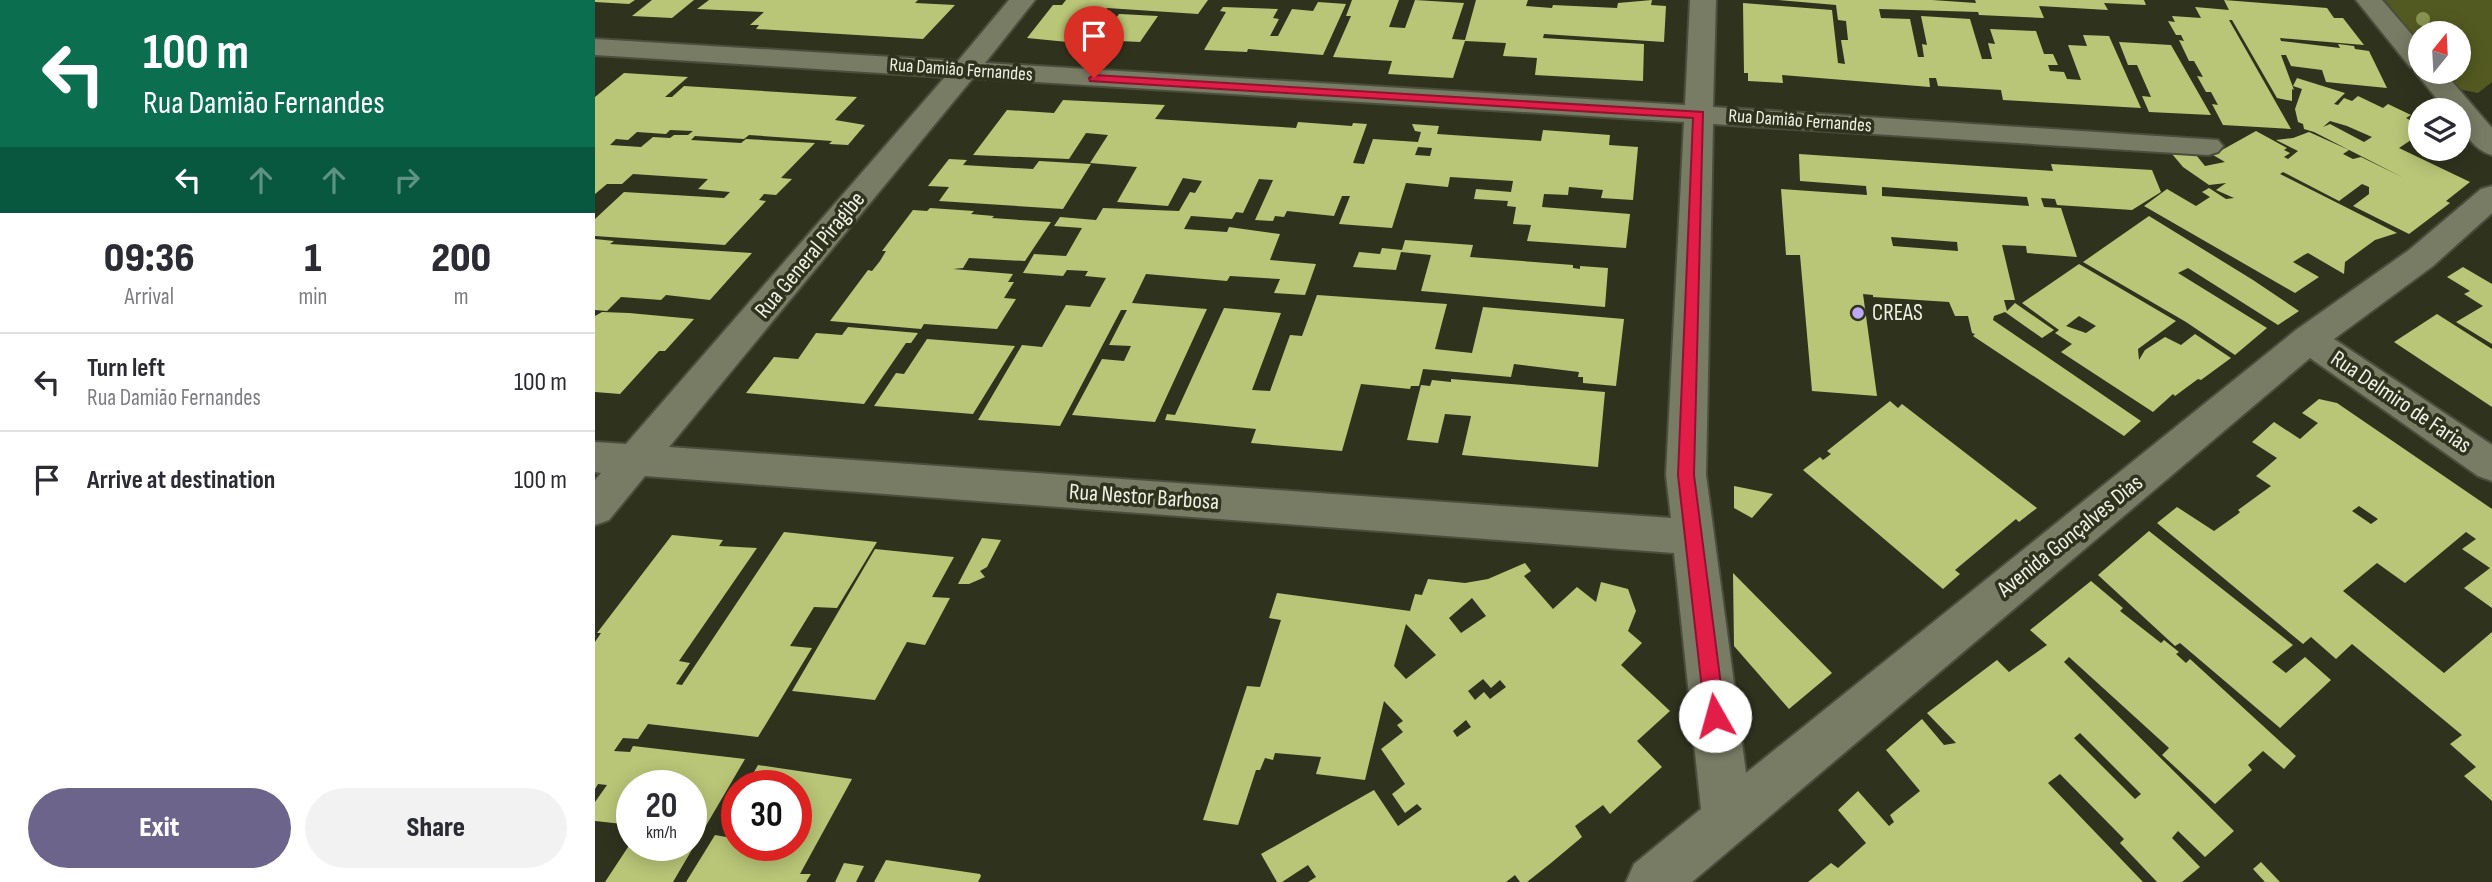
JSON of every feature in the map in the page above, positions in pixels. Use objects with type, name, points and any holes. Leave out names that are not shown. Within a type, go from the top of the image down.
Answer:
[{"type":"street","name":"Rua General Piragibe","points":[[595,508],[966,71],[1022,0]]},
{"type":"street","points":[[1703,0],[1686,475],[1727,818]]},
{"type":"street","points":[[2369,0],[2408,47]]},
{"type":"street","name":"Rua Damião Fernandes","points":[[595,47],[2208,146]]},
{"type":"street","points":[[2441,84],[2487,130]]},
{"type":"street","name":"Avenida Gonçalves Dias","points":[[1652,882],[2309,340],[2421,258],[2492,196]]},
{"type":"street","name":"Rua Delmiro de Farias","points":[[2309,340],[2492,465]]},
{"type":"street","name":"Rua Nestor Barbosa","points":[[595,457],[1694,537]]},
{"type":"green space","points":[[2385,0],[2492,0],[2492,82],[2478,93],[2453,88],[2450,84],[2471,84],[2471,21],[2408,21],[2408,30]]},
{"type":"building","points":[[595,0],[635,0],[629,4]]},
{"type":"building","points":[[652,0],[694,0],[672,18],[632,16]]},
{"type":"building","points":[[709,0],[918,0],[915,3],[955,5],[923,39],[756,29],[759,25],[750,25],[764,12],[697,9]]},
{"type":"building","points":[[1066,0],[1208,0],[1198,14],[1107,8],[1088,44],[1027,38],[1053,5],[1062,5]]},
{"type":"building","points":[[1352,0],[1399,0],[1389,27],[1405,28],[1415,0],[1464,3],[1452,39],[1465,40],[1476,0],[1528,0],[1526,6],[1552,8],[1553,5],[1617,8],[1618,3],[1652,0],[1651,5],[1666,6],[1664,42],[1544,34],[1543,38],[1644,44],[1643,81],[1535,75],[1537,58],[1503,56],[1506,43],[1465,41],[1453,78],[1388,74],[1392,61],[1333,57],[1351,16],[1346,16]]},
{"type":"building","points":[[1778,0],[1932,0],[1976,3],[1975,0],[2144,0],[2146,5],[2104,3],[2108,10],[2039,6],[2044,18],[1979,15],[1978,12],[1879,9],[1881,18],[1910,19],[1918,57],[1924,57],[1922,44],[1927,45],[1921,16],[1970,19],[1982,59],[1992,59],[1988,43],[1995,44],[1990,29],[2036,31],[2044,54],[2053,54],[2058,65],[2048,65],[2050,71],[2064,72],[2067,79],[2081,80],[2068,45],[2087,46],[2083,35],[2109,36],[2141,108],[2003,100],[2001,90],[1938,86],[1936,78],[1929,78],[1930,87],[1782,75],[1783,83],[1748,81],[1748,73],[1744,73],[1743,3],[1832,10],[1838,63],[1845,64],[1841,40],[1848,40],[1846,21],[1838,20],[1836,5]]},
{"type":"building","points":[[2224,0],[2327,8],[2334,18],[2343,18],[2364,45],[2280,38],[2281,41],[2340,48],[2338,44],[2369,51],[2387,88],[2326,82],[2322,70],[2291,66],[2286,55],[2281,55],[2294,90],[2292,89],[2292,101],[2277,98],[2232,20],[2229,20],[2291,129],[2223,125],[2212,104],[2218,105],[2211,92],[2206,92],[2197,76],[2203,77],[2194,61],[2189,61],[2179,40],[2184,41],[2181,35],[2176,35],[2168,21],[2175,22],[2172,16],[2201,18],[2195,7],[2229,10]]},
{"type":"building","points":[[1318,2],[1346,4],[1323,55],[1248,49],[1247,52],[1204,50],[1226,12],[1220,11],[1223,7],[1278,9],[1273,18],[1279,19],[1270,36],[1278,36],[1292,9],[1313,11]]},
{"type":"building","points":[[1119,14],[1158,16],[1140,42],[1097,44]]},
{"type":"building","points":[[2119,42],[2171,45],[2211,115],[2149,112],[2142,96],[2151,97],[2137,65],[2128,65]]},
{"type":"building","points":[[624,73],[688,77],[665,97],[672,97],[684,86],[857,97],[835,120],[865,125],[848,145],[829,144],[832,141],[749,135],[744,139],[695,136],[691,140],[741,143],[746,139],[815,143],[781,178],[792,179],[776,195],[764,194],[759,200],[766,201],[725,245],[595,236],[595,219],[624,192],[724,198],[730,192],[698,189],[708,179],[633,174],[622,184],[607,184],[595,194],[595,97]],"holes":[[[670,130],[693,131],[688,135],[674,135],[670,138],[653,137],[641,147],[610,145],[616,139],[628,140],[637,132],[666,134]]]},
{"type":"building","points":[[2297,78],[2345,93],[2334,104],[2338,105],[2344,98],[2352,101],[2358,96],[2383,108],[2388,104],[2408,114],[2408,142],[2399,148],[2408,152],[2408,161],[2426,161],[2470,182],[2446,201],[2450,203],[2409,234],[2353,206],[2369,194],[2369,187],[2362,184],[2339,201],[2283,172],[2280,174],[2397,233],[2375,240],[2345,262],[2344,274],[2308,253],[2304,255],[2293,262],[2319,277],[2295,293],[2144,206],[2167,189],[2196,206],[2210,197],[2202,192],[2209,188],[2226,199],[2234,198],[2216,190],[2226,183],[2209,185],[2183,167],[2167,148],[2192,150],[2205,166],[2225,162],[2213,155],[2256,131],[2287,148],[2284,150],[2290,153],[2284,157],[2288,159],[2298,151],[2276,140],[2309,132],[2349,150],[2343,154],[2353,159],[2361,157],[2402,177],[2314,132],[2304,129],[2303,124],[2298,122],[2295,109],[2302,89],[2293,86]],"holes":[[[2330,121],[2372,137],[2364,142],[2330,124],[2323,127]]]},
{"type":"building","points":[[1063,100],[1165,105],[1155,119],[1296,128],[1298,122],[1352,126],[1353,123],[1367,124],[1353,163],[1364,164],[1373,139],[1418,142],[1421,132],[1415,131],[1412,124],[1439,126],[1437,134],[1541,141],[1543,130],[1610,135],[1609,145],[1638,147],[1633,200],[1601,198],[1603,190],[1569,187],[1568,195],[1544,194],[1542,207],[1630,214],[1626,248],[1527,241],[1531,225],[1513,224],[1516,207],[1507,206],[1508,201],[1474,199],[1476,189],[1511,192],[1513,181],[1450,177],[1448,187],[1406,183],[1392,228],[1339,224],[1350,196],[1342,196],[1334,216],[1287,211],[1284,217],[1275,216],[1273,221],[1255,220],[1273,180],[1259,179],[1243,213],[1236,212],[1232,219],[1191,216],[1184,229],[1227,232],[1229,227],[1280,234],[1270,260],[1316,264],[1305,295],[1274,293],[1280,279],[1230,276],[1227,281],[1146,274],[1132,303],[1207,309],[1155,422],[1072,415],[1102,359],[1124,361],[1131,346],[1109,345],[1127,310],[1121,310],[1060,426],[978,420],[1022,345],[1042,347],[1066,305],[1090,307],[1106,278],[1085,276],[1088,271],[1067,270],[1063,276],[1023,273],[1034,254],[1066,256],[1082,228],[1054,226],[1060,217],[1096,220],[1103,208],[1179,211],[1190,192],[1195,193],[1202,181],[1183,178],[1168,206],[1117,202],[1137,167],[1090,163],[1108,135],[1086,133],[1069,159],[973,155],[1007,110],[1054,113]],"holes":[[[1418,147],[1432,148],[1430,156],[1415,155]]]},
{"type":"building","points":[[1799,154],[2053,171],[2051,164],[2152,170],[2161,192],[2132,210],[2057,205],[2055,199],[2041,198],[2044,207],[2061,208],[2077,257],[2027,253],[2026,246],[2002,245],[2015,300],[2004,300],[2007,311],[2015,303],[2054,330],[2042,338],[2005,312],[1994,316],[1993,320],[2141,421],[2124,436],[1973,336],[1975,334],[1972,333],[1968,316],[1955,316],[1949,302],[1863,294],[1877,396],[1812,391],[1800,255],[1786,255],[1781,189],[1867,195],[1866,186],[1800,181]],"holes":[[[1882,187],[2027,197],[2029,206],[1882,196]],[[1891,237],[1957,242],[1958,251],[1893,246]]]},
{"type":"building","points":[[949,159],[967,160],[963,165],[1033,169],[1039,161],[1091,164],[1063,209],[939,201],[949,187],[928,186]]},
{"type":"building","points":[[930,208],[974,211],[971,214],[994,216],[992,218],[1051,222],[1025,261],[969,258],[963,268],[953,269],[1013,274],[1008,282],[1014,282],[1004,298],[1016,299],[997,329],[924,324],[921,329],[830,321],[868,270],[872,271],[880,261],[886,251],[882,251],[913,210],[927,211]]},
{"type":"building","points":[[2149,216],[2299,311],[2278,325],[2188,268],[2178,273],[2267,328],[2235,355],[2186,322],[2083,262]]},
{"type":"building","points":[[595,239],[614,241],[610,244],[752,253],[710,300],[666,295],[661,300],[621,297],[607,311],[595,310]]},
{"type":"building","points":[[1405,240],[1473,245],[1470,257],[1573,265],[1573,268],[1580,269],[1580,266],[1608,268],[1605,307],[1421,291],[1431,255],[1401,252],[1396,270],[1353,267],[1359,252],[1380,254],[1382,248],[1402,250]]},
{"type":"building","points":[[2079,264],[2176,321],[2138,349],[2139,360],[2145,350],[2165,337],[2181,345],[2195,334],[2231,358],[2201,380],[2198,379],[2175,396],[2173,394],[2153,412],[2061,352],[2072,344],[2055,333],[2059,330],[2022,303]],"holes":[[[2079,316],[2096,326],[2086,333],[2066,326]]]},
{"type":"building","points":[[2463,267],[2492,284],[2492,344],[2456,322],[2483,306],[2464,294],[2470,291],[2447,277]]},
{"type":"building","points":[[1317,295],[1447,304],[1435,349],[1472,353],[1483,307],[1624,319],[1616,386],[1583,383],[1583,377],[1578,377],[1579,372],[1514,364],[1511,377],[1423,369],[1419,386],[1411,386],[1410,389],[1361,384],[1342,451],[1251,443],[1256,429],[1165,420],[1167,414],[1175,415],[1224,308],[1281,313],[1252,390],[1270,391],[1290,335],[1302,336]]},
{"type":"building","points":[[602,312],[694,319],[665,351],[659,351],[620,394],[595,392],[595,316]]},
{"type":"building","points":[[2437,314],[2492,349],[2492,407],[2394,342]]},
{"type":"building","points":[[848,327],[918,333],[911,343],[906,343],[864,404],[746,393],[774,357],[798,359],[816,333],[842,335]]},
{"type":"building","points":[[927,339],[1015,346],[973,414],[874,406],[896,373],[904,374]]},
{"type":"building","points":[[1451,379],[1605,392],[1598,467],[1462,455],[1471,416],[1445,414],[1438,443],[1407,440],[1421,385],[1430,386],[1432,380],[1451,382]]},
{"type":"building","points":[[2319,399],[2337,403],[2492,509],[2492,608],[2464,588],[2490,568],[2462,549],[2476,539],[2466,532],[2405,583],[2377,563],[2343,591],[2444,673],[2492,632],[2492,801],[2464,776],[2476,767],[2450,744],[2462,735],[2352,644],[2336,659],[2311,637],[2303,644],[2157,523],[2177,507],[2214,531],[2238,514],[2238,510],[2271,486],[2256,476],[2277,458],[2252,442],[2274,422],[2300,439],[2318,423],[2302,413]],"holes":[[[2359,506],[2378,519],[2371,524],[2352,511]]]},
{"type":"building","points":[[1890,401],[1898,408],[1902,404],[2037,508],[2019,522],[2016,519],[1955,570],[1960,574],[1943,589],[1803,470],[1820,457],[1823,460],[1831,454],[1827,451]]},
{"type":"building","points":[[1734,486],[1773,494],[1752,518],[1734,508]]},
{"type":"building","points":[[2149,531],[2293,645],[2272,662],[2286,673],[2305,657],[2331,680],[2280,728],[2180,643],[2175,646],[2098,575]]},
{"type":"building","points":[[784,532],[877,542],[837,608],[814,607],[790,646],[812,648],[758,737],[648,724],[638,739],[623,738],[614,751],[630,752],[633,746],[745,759],[739,770],[721,770],[721,800],[707,824],[707,770],[616,770],[616,823],[595,821],[595,802],[607,785],[598,784],[595,789],[595,642],[601,633],[597,633],[672,535],[723,540],[719,546],[757,548],[679,661],[690,663],[676,684],[682,685]]},
{"type":"building","points":[[982,538],[1001,540],[987,567],[980,571],[985,577],[969,584],[958,584]]},
{"type":"building","points":[[875,549],[954,557],[932,597],[950,598],[925,645],[907,642],[875,700],[792,691]]},
{"type":"building","points":[[1525,563],[1531,571],[1524,576],[1553,609],[1577,587],[1596,602],[1601,582],[1628,589],[1636,611],[1628,631],[1642,643],[1621,665],[1670,711],[1637,741],[1662,767],[1610,814],[1603,805],[1575,826],[1582,837],[1527,882],[1520,882],[1515,875],[1506,882],[1308,882],[1316,877],[1308,865],[1282,882],[1277,882],[1261,854],[1374,790],[1398,826],[1422,809],[1417,804],[1405,813],[1392,794],[1405,784],[1381,749],[1403,732],[1397,725],[1403,721],[1384,701],[1365,780],[1316,774],[1321,757],[1275,753],[1273,760],[1265,758],[1260,770],[1256,770],[1238,825],[1203,820],[1247,686],[1260,687],[1281,620],[1269,618],[1277,593],[1410,611],[1415,594],[1422,595],[1428,579],[1465,583],[1488,579]],"holes":[[[1472,598],[1486,616],[1461,633],[1449,618]],[[1406,624],[1436,655],[1406,679],[1394,666]],[[1483,679],[1491,688],[1500,680],[1506,687],[1490,699],[1484,692],[1475,700],[1468,691]],[[1466,720],[1471,727],[1457,737],[1453,731]]]},
{"type":"building","points":[[1733,573],[1832,673],[1789,709],[1734,646]]},
{"type":"building","points":[[2091,581],[2123,608],[2120,611],[2161,643],[2164,640],[2179,652],[2176,654],[2186,663],[2190,659],[2296,756],[2284,769],[2263,751],[2248,765],[2252,770],[2215,804],[2162,755],[2169,748],[2069,657],[2064,662],[2234,831],[2205,857],[2178,831],[2172,838],[2200,867],[2182,882],[2157,882],[2120,843],[2124,839],[2060,774],[2048,783],[2143,882],[1808,882],[1831,863],[1838,868],[1866,843],[1838,810],[1858,791],[1889,826],[1894,822],[1890,815],[1920,791],[1886,750],[1922,719],[1944,745],[1956,743],[1927,713],[1997,660],[2009,672],[2047,645],[2030,630]],"holes":[[[2080,733],[2141,794],[2135,799],[2074,738]]]},
{"type":"building","points":[[758,765],[792,770],[755,770]]},
{"type":"building","points":[[812,773],[852,779],[812,852]]},
{"type":"building","points":[[715,835],[721,836],[721,861],[807,861],[800,874],[811,874],[806,882],[686,882],[699,861],[707,861],[707,848]]},
{"type":"building","points":[[886,860],[981,876],[978,882],[874,882]]},
{"type":"building","points":[[619,861],[685,861],[673,882],[605,882]]},
{"type":"building","points":[[2261,862],[2280,882],[2265,882],[2253,869]]},
{"type":"building","points":[[844,863],[864,866],[856,882],[835,882]]},
{"type":"place","name":"CREAS","points":[[1858,313]]},
{"type":"route","points":[[1094,78],[1699,115],[1686,475],[1715,716]]}]
